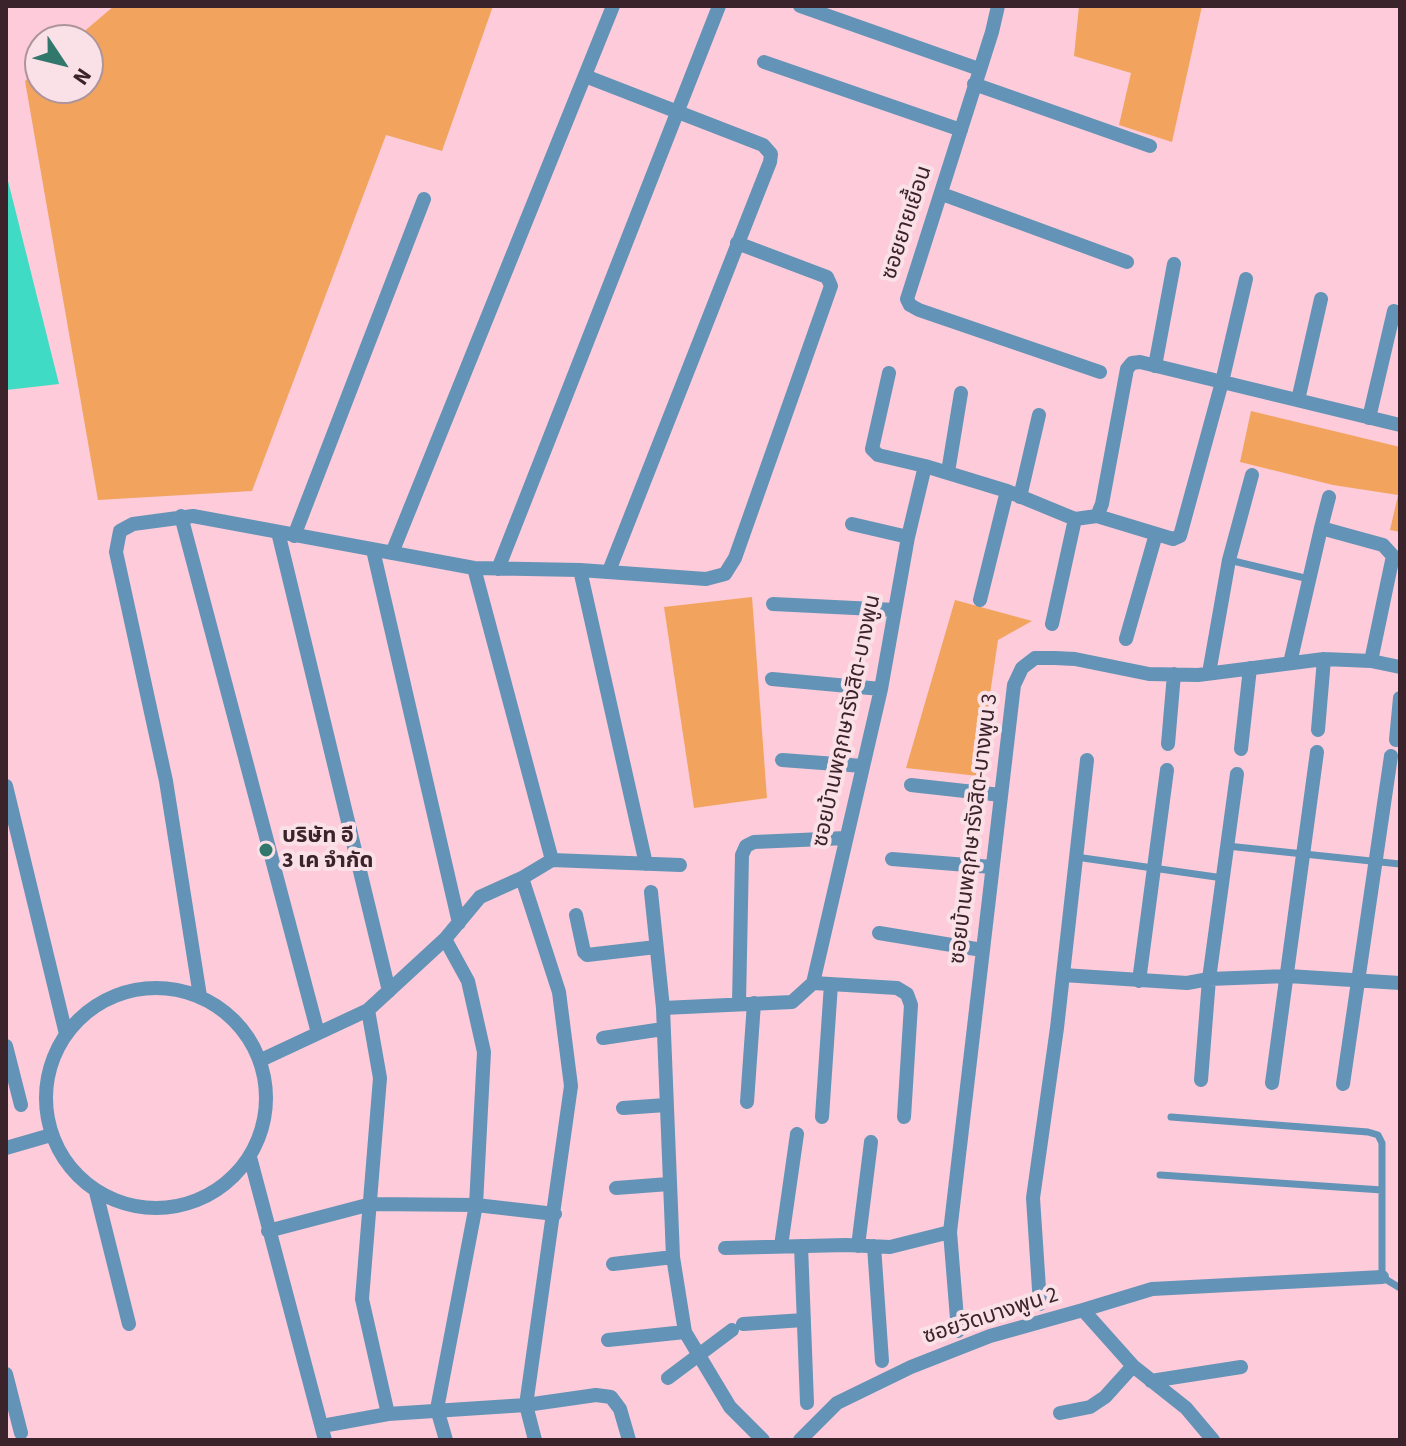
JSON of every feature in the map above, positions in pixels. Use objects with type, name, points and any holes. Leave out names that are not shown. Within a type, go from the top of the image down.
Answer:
[{"type":"street","points":[[392,553],[613,6]]},
{"type":"street","points":[[498,569],[719,6]]},
{"type":"street","points":[[800,6],[1150,146]]},
{"type":"street","name":"ซอยยายเยื้อน","points":[[998,6],[907,299],[910,305],[1100,372]]},
{"type":"street","points":[[764,62],[961,130]]},
{"type":"street","points":[[585,76],[763,145],[771,154],[609,571]]},
{"type":"street","points":[[942,194],[1127,262]]},
{"type":"street","points":[[294,536],[424,199]]},
{"type":"street","points":[[200,996],[166,781],[116,552],[120,531],[126,525],[181,516],[214,518],[294,536],[474,568],[609,571],[706,579],[725,574],[735,558],[831,286],[827,277],[737,243]]},
{"type":"street","points":[[1155,366],[1174,264]]},
{"type":"street","points":[[889,373],[872,449],[878,455],[948,472],[1075,519],[1097,516],[1173,539],[1180,536],[1246,279]]},
{"type":"street","points":[[1298,400],[1321,299]]},
{"type":"street","points":[[1369,418],[1394,311]]},
{"type":"street","points":[[1097,516],[1102,504],[1127,369],[1132,363],[1140,362],[1400,425]]},
{"type":"street","points":[[948,472],[961,393]]},
{"type":"street","points":[[980,600],[1039,415]]},
{"type":"street","name":"ซอยบ้านพฤกษารังสิต-บางพูน","points":[[813,983],[881,689],[908,537],[925,466]]},
{"type":"street","points":[[1209,673],[1229,560],[1252,475]]},
{"type":"street","points":[[1290,663],[1329,497]]},
{"type":"street","points":[[181,516],[318,1033]]},
{"type":"street","points":[[1052,624],[1075,519]]},
{"type":"street","points":[[852,524],[908,537]]},
{"type":"street","points":[[1321,528],[1383,545],[1393,556],[1371,661]]},
{"type":"street","points":[[278,532],[389,991]]},
{"type":"street","points":[[1126,639],[1156,534]]},
{"type":"street","points":[[373,550],[459,923]]},
{"type":"street","points":[[474,568],[552,860]]},
{"type":"street","points":[[580,570],[646,864]]},
{"type":"street","points":[[773,604],[895,610]]},
{"type":"street","name":"ซอยบ้านพฤกษารังสิต-บางพูน 3","points":[[958,1331],[950,1232],[1014,685],[1022,668],[1035,658],[1075,659],[1149,674],[1209,673],[1324,659],[1371,661],[1400,667]]},
{"type":"street","points":[[1318,730],[1324,659]]},
{"type":"street","points":[[1241,749],[1250,668]]},
{"type":"street","points":[[1168,744],[1174,674]]},
{"type":"street","points":[[772,679],[881,689]]},
{"type":"street","points":[[1396,740],[1400,698]]},
{"type":"street","points":[[1272,1083],[1317,752]]},
{"type":"street","points":[[1343,1084],[1391,756]]},
{"type":"street","points":[[782,760],[863,766]]},
{"type":"street","points":[[1040,1304],[1033,1198],[1063,975],[1087,760]]},
{"type":"street","points":[[1139,981],[1167,770]]},
{"type":"street","points":[[1201,1080],[1209,979],[1237,774]]},
{"type":"street","points":[[911,785],[1001,795]]},
{"type":"street","points":[[6,786],[66,1034]]},
{"type":"street","points":[[747,1102],[742,855],[746,846],[754,842],[846,838]]},
{"type":"street","points":[[892,859],[992,867]]},
{"type":"street","points":[[261,1060],[368,1010],[445,939],[480,897],[552,860],[680,865]]},
{"type":"street","points":[[522,878],[559,992],[571,1086],[526,1405],[535,1440]]},
{"type":"street","points":[[651,892],[663,1008],[673,1257],[685,1332],[730,1407],[763,1440]]},
{"type":"street","points":[[576,915],[587,955],[656,947]]},
{"type":"street","points":[[879,933],[982,950]]},
{"type":"street","points":[[445,939],[468,981],[484,1052],[476,1205],[437,1409],[446,1440]]},
{"type":"street","points":[[1063,975],[1187,983],[1209,979],[1288,976],[1400,983]]},
{"type":"street","points":[[663,1008],[792,1002],[813,983],[897,988],[907,994],[911,1005],[904,1117]]},
{"type":"street","points":[[822,1117],[831,984]]},
{"type":"street","points":[[163,987],[200,996],[226,1011],[247,1033],[261,1060],[267,1093],[263,1126],[250,1157],[227,1183],[186,1204],[163,1209],[128,1206],[96,1192],[69,1167],[51,1135],[45,1101],[50,1066],[66,1034],[92,1008],[126,991],[163,987]]},
{"type":"street","points":[[368,1010],[380,1078],[362,1299],[388,1414]]},
{"type":"street","points":[[603,1038],[663,1029]]},
{"type":"street","points":[[6,1046],[21,1105]]},
{"type":"street","points":[[623,1108],[666,1105]]},
{"type":"street","points":[[781,1246],[797,1134]]},
{"type":"street","points":[[6,1148],[51,1135]]},
{"type":"street","points":[[858,1246],[871,1142]]},
{"type":"street","points":[[250,1157],[324,1433],[388,1414],[526,1405],[596,1395],[611,1397],[620,1409],[629,1440]]},
{"type":"street","points":[[616,1188],[669,1184]]},
{"type":"street","points":[[96,1192],[129,1324]]},
{"type":"street","points":[[268,1231],[371,1204],[476,1205],[555,1214]]},
{"type":"street","points":[[725,1248],[890,1247],[950,1232]]},
{"type":"street","points":[[801,1246],[807,1403]]},
{"type":"street","points":[[874,1246],[882,1361]]},
{"type":"street","points":[[613,1264],[673,1257]]},
{"type":"street","points":[[1083,1310],[1152,1289],[1382,1277]]},
{"type":"street","name":"ซอยวัดบางพูน 2","points":[[800,1440],[837,1403],[911,1367],[990,1336],[1083,1310],[1128,1371],[1151,1381],[1186,1408],[1213,1440]]},
{"type":"street","points":[[668,1378],[738,1327],[804,1320]]},
{"type":"street","points":[[608,1340],[685,1332]]},
{"type":"street","points":[[1151,1381],[1241,1367]]},
{"type":"street","points":[[1060,1413],[1090,1407],[1105,1397],[1128,1371]]},
{"type":"street","points":[[6,1374],[21,1433]]},
{"type":"lane","points":[[1229,560],[1309,579]]},
{"type":"lane","points":[[1227,846],[1400,864]]},
{"type":"lane","points":[[1076,857],[1223,878]]},
{"type":"lane","points":[[1171,1117],[1378,1135],[1382,1143],[1382,1277],[1400,1288]]},
{"type":"lane","points":[[1160,1175],[1382,1190]]},
{"type":"shaded area","points":[[114,6],[493,6],[442,151],[386,135],[252,491],[98,500],[29,104],[104,104],[104,24],[93,24]]},
{"type":"shaded area","points":[[1079,6],[1202,6],[1172,142],[1119,125],[1131,73],[1074,56]]},
{"type":"shaded area","points":[[6,173],[59,384],[6,390]]},
{"type":"shaded area","points":[[1251,411],[1400,447],[1400,532],[1390,530],[1398,495],[1333,485],[1240,462]]},
{"type":"shaded area","points":[[752,597],[767,798],[694,808],[664,607]]},
{"type":"shaded area","points":[[955,600],[1032,621],[998,640],[978,776],[906,768]]},
{"type":"place","name":"บริษัท อี 3 เค จำกัด","points":[[266,850]]}]
